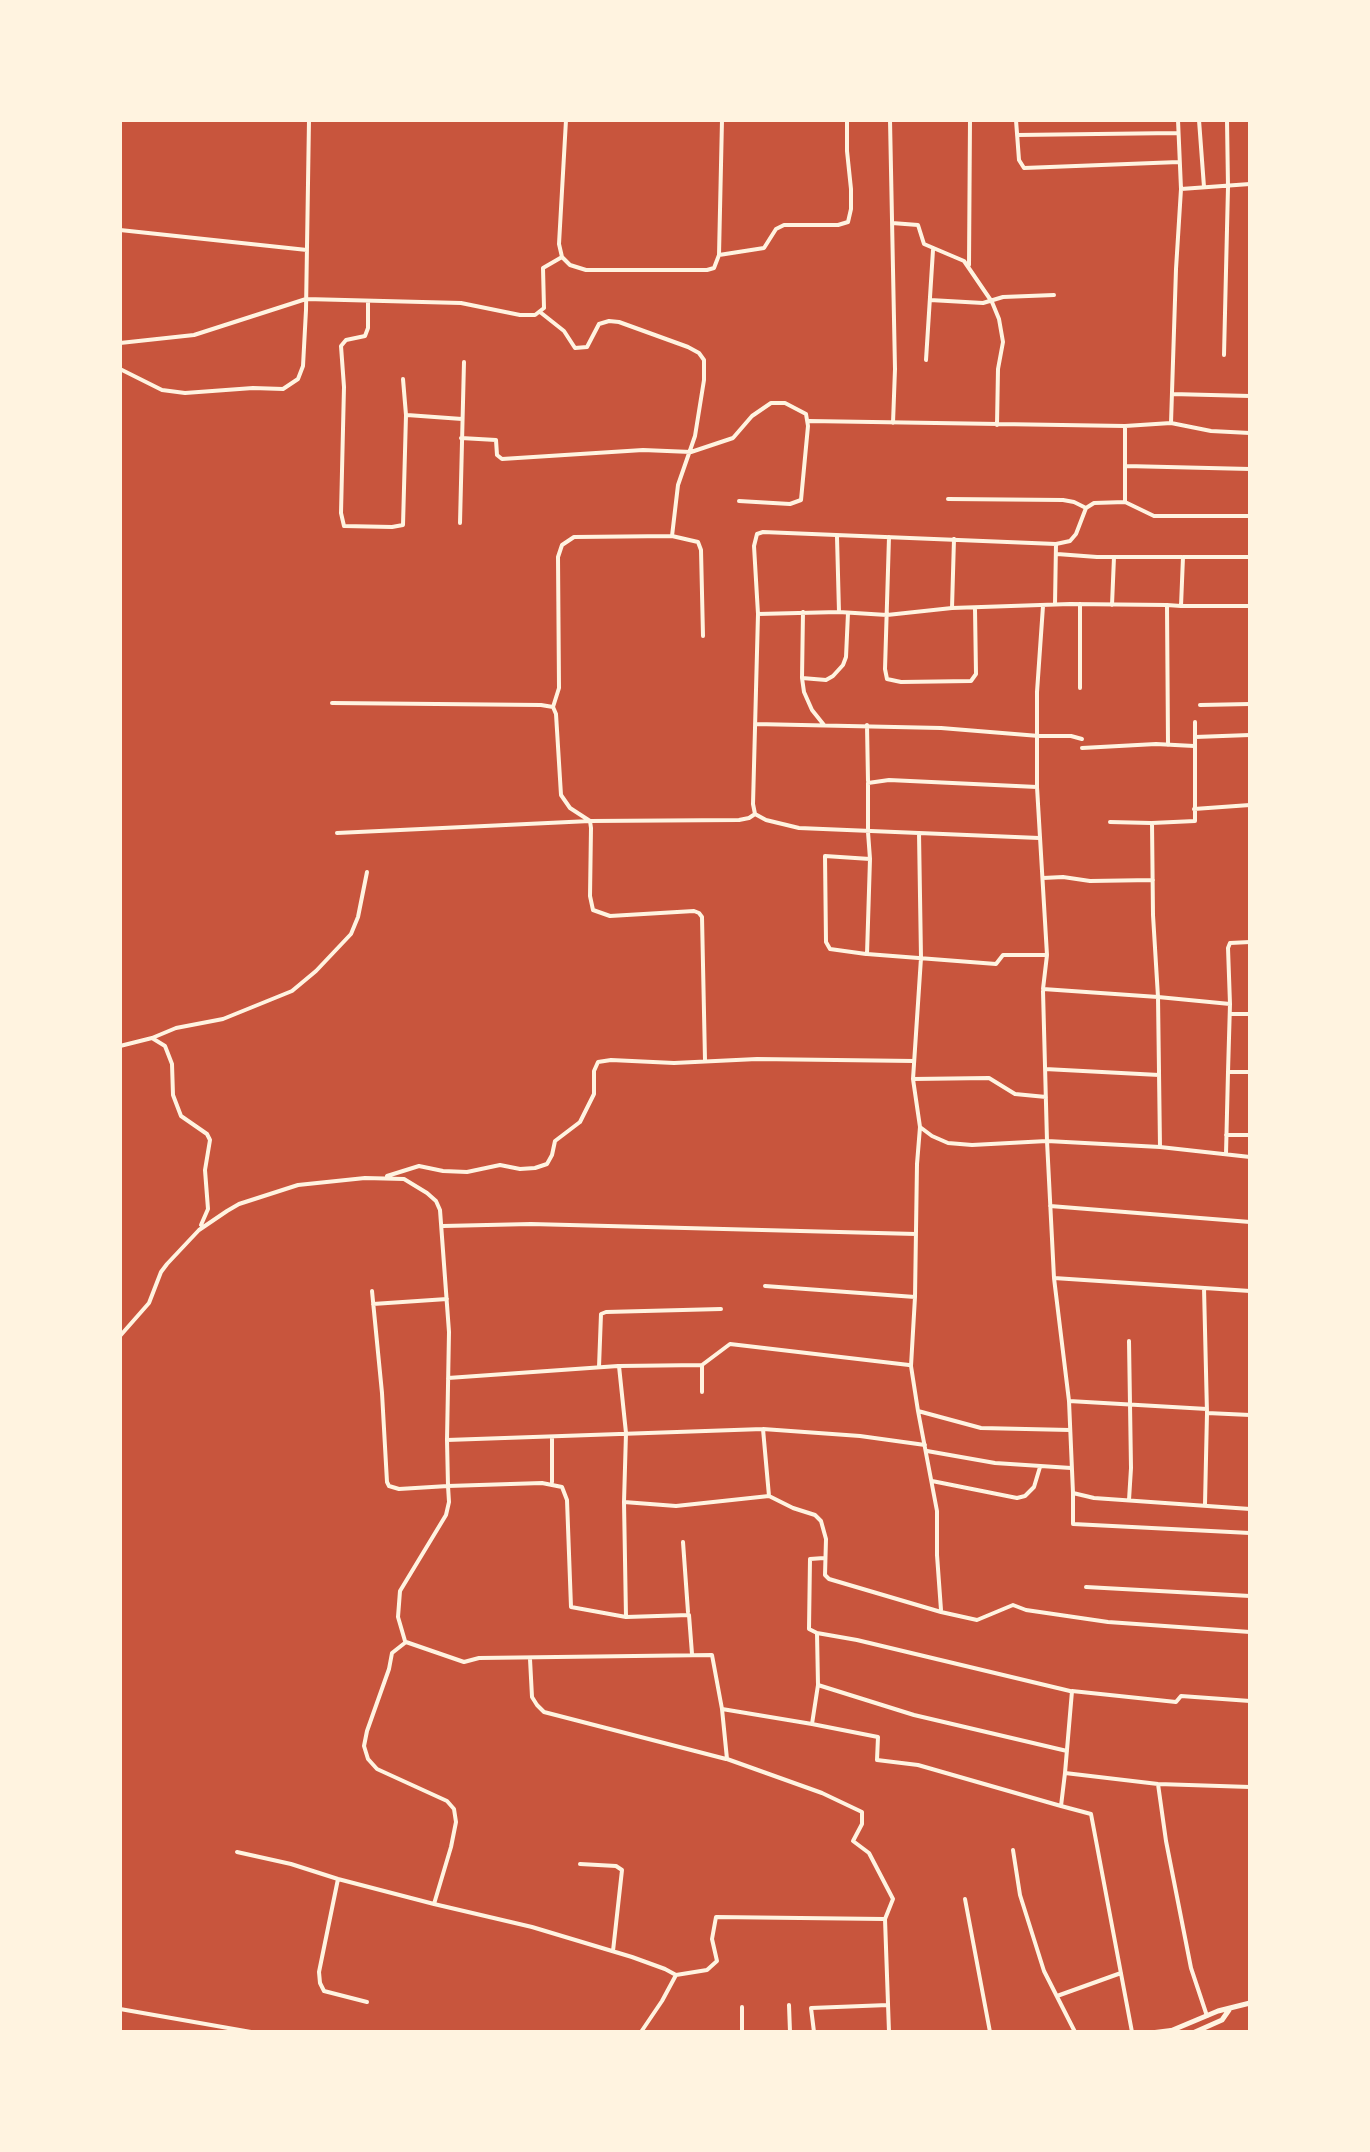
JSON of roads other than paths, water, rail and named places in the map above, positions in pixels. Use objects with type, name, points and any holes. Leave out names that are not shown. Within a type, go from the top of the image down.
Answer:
[{"type":"street","points":[[120,369],[144,383],[172,392],[284,390],[298,379],[303,366],[310,120]]},
{"type":"street","points":[[566,120],[559,244],[562,257],[570,265],[586,270],[707,270],[717,264],[722,120]]},
{"type":"street","points":[[719,256],[764,248],[780,226],[848,222],[848,120]]},
{"type":"street","points":[[890,120],[893,423]]},
{"type":"street","points":[[969,267],[970,120]]},
{"type":"street","points":[[1016,120],[1019,160],[1024,168],[1179,162]]},
{"type":"street","points":[[1171,423],[1181,190],[1178,120]]},
{"type":"street","points":[[1198,120],[1204,188]]},
{"type":"street","points":[[1224,355],[1227,120]]},
{"type":"street","points":[[1250,120],[1250,128]]},
{"type":"street","points":[[1017,135],[1179,132]]},
{"type":"street","points":[[1181,190],[1250,184]]},
{"type":"street","points":[[892,223],[918,225],[922,241],[960,258],[992,302],[1004,342],[998,369],[997,426]]},
{"type":"street","points":[[120,230],[307,250]]},
{"type":"street","points":[[926,360],[933,248]]},
{"type":"street","points":[[120,342],[194,335],[306,299],[461,303],[535,315],[545,302],[543,268],[562,257]]},
{"type":"street","points":[[930,300],[976,303],[1004,297],[1054,296]]},
{"type":"street","points":[[368,302],[365,336],[346,340],[341,346],[344,387],[340,514],[344,526],[403,525],[404,380]]},
{"type":"street","points":[[540,312],[560,326],[572,346],[587,347],[599,324],[610,321],[640,328],[698,353],[704,360],[691,452],[678,485],[672,536]]},
{"type":"street","points":[[460,523],[464,362]]},
{"type":"street","points":[[1172,394],[1250,396]]},
{"type":"street","points":[[461,438],[496,440],[497,454],[502,458],[643,450],[691,452],[733,438],[752,416],[771,403],[796,407],[806,414],[808,421],[801,500],[790,504],[740,500]]},
{"type":"street","points":[[406,415],[462,418]]},
{"type":"street","points":[[808,421],[997,426],[1171,423],[1250,433]]},
{"type":"street","points":[[1125,426],[1125,502]]},
{"type":"street","points":[[1126,466],[1250,469]]},
{"type":"street","points":[[948,499],[1063,500],[1086,508]]},
{"type":"street","points":[[755,814],[757,534],[1056,544],[1070,541],[1086,508],[1094,503],[1125,502],[1154,516],[1250,516]]},
{"type":"street","points":[[838,535],[838,612]]},
{"type":"street","points":[[590,821],[570,808],[561,795],[553,708],[559,688],[558,558],[562,545],[574,537],[585,536],[672,536],[696,540],[700,545],[703,636]]},
{"type":"street","points":[[890,537],[888,678],[901,682],[971,681],[976,674],[975,608]]},
{"type":"street","points":[[952,608],[954,539]]},
{"type":"street","points":[[1055,604],[1056,544]]},
{"type":"street","points":[[1057,554],[1250,557]]},
{"type":"street","points":[[1112,605],[1114,557]]},
{"type":"street","points":[[1181,606],[1183,557]]},
{"type":"street","points":[[758,614],[888,614],[1055,604],[1250,606]]},
{"type":"street","points":[[1080,604],[1080,688]]},
{"type":"street","points":[[1043,605],[1037,692],[1037,786],[1047,956],[1046,1141],[1054,1278],[1069,1401],[1073,1524],[1250,1533]]},
{"type":"street","points":[[1167,606],[1168,745]]},
{"type":"street","points":[[803,612],[802,678],[806,699],[824,725]]},
{"type":"street","points":[[802,678],[826,680],[843,665],[848,613]]},
{"type":"street","points":[[332,703],[553,708]]},
{"type":"street","points":[[1200,705],[1250,704]]},
{"type":"street","points":[[1110,822],[1194,821],[1194,722]]},
{"type":"street","points":[[755,724],[942,728],[1082,739]]},
{"type":"street","points":[[867,726],[867,954]]},
{"type":"street","points":[[1194,737],[1250,735]]},
{"type":"street","points":[[1082,748],[1194,746]]},
{"type":"street","points":[[868,782],[1037,786]]},
{"type":"street","points":[[1194,809],[1250,805]]},
{"type":"street","points":[[337,833],[590,821],[740,820],[755,814]]},
{"type":"street","points":[[755,814],[799,828],[1039,838]]},
{"type":"street","points":[[590,821],[593,910],[610,916],[694,911],[702,917],[705,1060]]},
{"type":"street","points":[[1152,823],[1160,1147]]},
{"type":"street","points":[[919,834],[921,958],[914,1079],[920,1126],[911,1366],[937,1512],[941,1612]]},
{"type":"street","points":[[870,860],[826,856],[826,942],[830,949],[996,964],[1003,956],[1047,956]]},
{"type":"street","points":[[120,1046],[176,1028],[224,1019],[292,991],[351,934],[367,872]]},
{"type":"street","points":[[1042,878],[1153,880]]},
{"type":"street","points":[[1226,1154],[1228,948],[1230,943],[1250,942]]},
{"type":"street","points":[[1044,989],[1230,1004]]},
{"type":"street","points":[[1230,1014],[1250,1014]]},
{"type":"street","points":[[152,1038],[165,1046],[172,1064],[173,1094],[181,1116],[210,1140],[205,1170],[208,1209],[199,1230]]},
{"type":"street","points":[[383,1178],[420,1166],[467,1172],[500,1164],[520,1169],[546,1164],[556,1141],[580,1122],[594,1094],[598,1062],[914,1061]]},
{"type":"street","points":[[1045,1069],[1159,1075]]},
{"type":"street","points":[[1228,1072],[1250,1072]]},
{"type":"street","points":[[914,1079],[989,1078],[1015,1094],[1046,1097]]},
{"type":"street","points":[[920,1126],[948,1143],[1046,1141],[1250,1157]]},
{"type":"street","points":[[1226,1135],[1250,1135]]},
{"type":"street","points":[[120,1336],[150,1302],[161,1272],[199,1230],[238,1204],[298,1184],[383,1178],[404,1178],[428,1193],[439,1206],[443,1226],[449,1502],[446,1515],[400,1592],[398,1616],[406,1642]]},
{"type":"street","points":[[1050,1206],[1250,1222]]},
{"type":"street","points":[[443,1226],[531,1224],[916,1234]]},
{"type":"street","points":[[1054,1278],[1250,1291]]},
{"type":"street","points":[[765,1286],[915,1297]]},
{"type":"street","points":[[1204,1288],[1205,1506]]},
{"type":"street","points":[[372,1291],[389,1486],[399,1489],[552,1483],[562,1487],[567,1500],[571,1607],[626,1616],[688,1614]]},
{"type":"street","points":[[373,1304],[447,1299]]},
{"type":"street","points":[[598,1368],[602,1314],[606,1312],[720,1309]]},
{"type":"street","points":[[1129,1341],[1129,1500]]},
{"type":"street","points":[[448,1378],[620,1366],[702,1365],[730,1344],[911,1366]]},
{"type":"street","points":[[702,1365],[702,1392]]},
{"type":"street","points":[[620,1366],[626,1433],[626,1616]]},
{"type":"street","points":[[1069,1401],[1250,1415]]},
{"type":"street","points":[[918,1412],[982,1428],[1070,1430]]},
{"type":"street","points":[[447,1440],[763,1429],[860,1436],[995,1463],[1072,1468]]},
{"type":"street","points":[[763,1429],[769,1496]]},
{"type":"street","points":[[552,1436],[552,1483]]},
{"type":"street","points":[[932,1482],[1017,1498],[1030,1492],[1040,1467]]},
{"type":"street","points":[[1073,1488],[1073,1493],[1094,1498],[1250,1509]]},
{"type":"street","points":[[624,1502],[676,1506],[769,1496],[815,1514],[821,1521],[826,1539],[825,1574],[834,1582],[977,1620],[1013,1605],[1108,1622],[1250,1632]]},
{"type":"street","points":[[684,1542],[692,1654]]},
{"type":"street","points":[[824,1558],[810,1560],[809,1629],[816,1633],[1072,1691],[1176,1702],[1181,1696],[1250,1700]]},
{"type":"street","points":[[1086,1586],[1250,1596]]},
{"type":"street","points":[[812,1724],[818,1685],[816,1633]]},
{"type":"street","points":[[406,1642],[464,1662],[478,1658],[712,1655],[727,1759]]},
{"type":"street","points":[[406,1642],[392,1653],[364,1746],[377,1769],[447,1801],[454,1810],[451,1846],[434,1904]]},
{"type":"street","points":[[530,1658],[532,1696],[544,1712],[727,1759],[822,1793],[862,1812],[862,1824],[853,1841],[869,1852],[893,1900],[885,1920],[890,2032]]},
{"type":"street","points":[[818,1685],[914,1715],[1067,1752]]},
{"type":"street","points":[[1060,1806],[1072,1691]]},
{"type":"street","points":[[722,1710],[878,1737],[877,1760],[918,1765],[1091,1814],[1132,2032]]},
{"type":"street","points":[[1065,1773],[1158,1784],[1250,1787]]},
{"type":"street","points":[[1158,1784],[1191,1968],[1207,2016]]},
{"type":"street","points":[[1013,1850],[1020,1896],[1044,1971],[1075,2032]]},
{"type":"street","points":[[237,1852],[532,1927],[665,1968],[676,1975],[707,1970],[717,1961],[712,1938],[716,1916],[885,1920]]},
{"type":"street","points":[[580,1864],[616,1866],[622,1870],[613,1951]]},
{"type":"street","points":[[338,1879],[319,1972],[320,1984],[324,1991],[367,2002]]},
{"type":"street","points":[[965,1900],[990,2032]]},
{"type":"street","points":[[1057,1996],[1121,1973]]},
{"type":"street","points":[[640,2032],[676,1975]]},
{"type":"street","points":[[1168,2032],[1250,2003]]},
{"type":"street","points":[[789,2005],[790,2032]]},
{"type":"street","points":[[814,2032],[811,2008],[888,2005]]},
{"type":"street","points":[[742,2007],[742,2032]]},
{"type":"street","points":[[120,2009],[251,2032]]},
{"type":"street","points":[[1195,2032],[1222,2020],[1229,2010]]},
{"type":"street","points":[[1156,2032],[1176,2029]]}]
